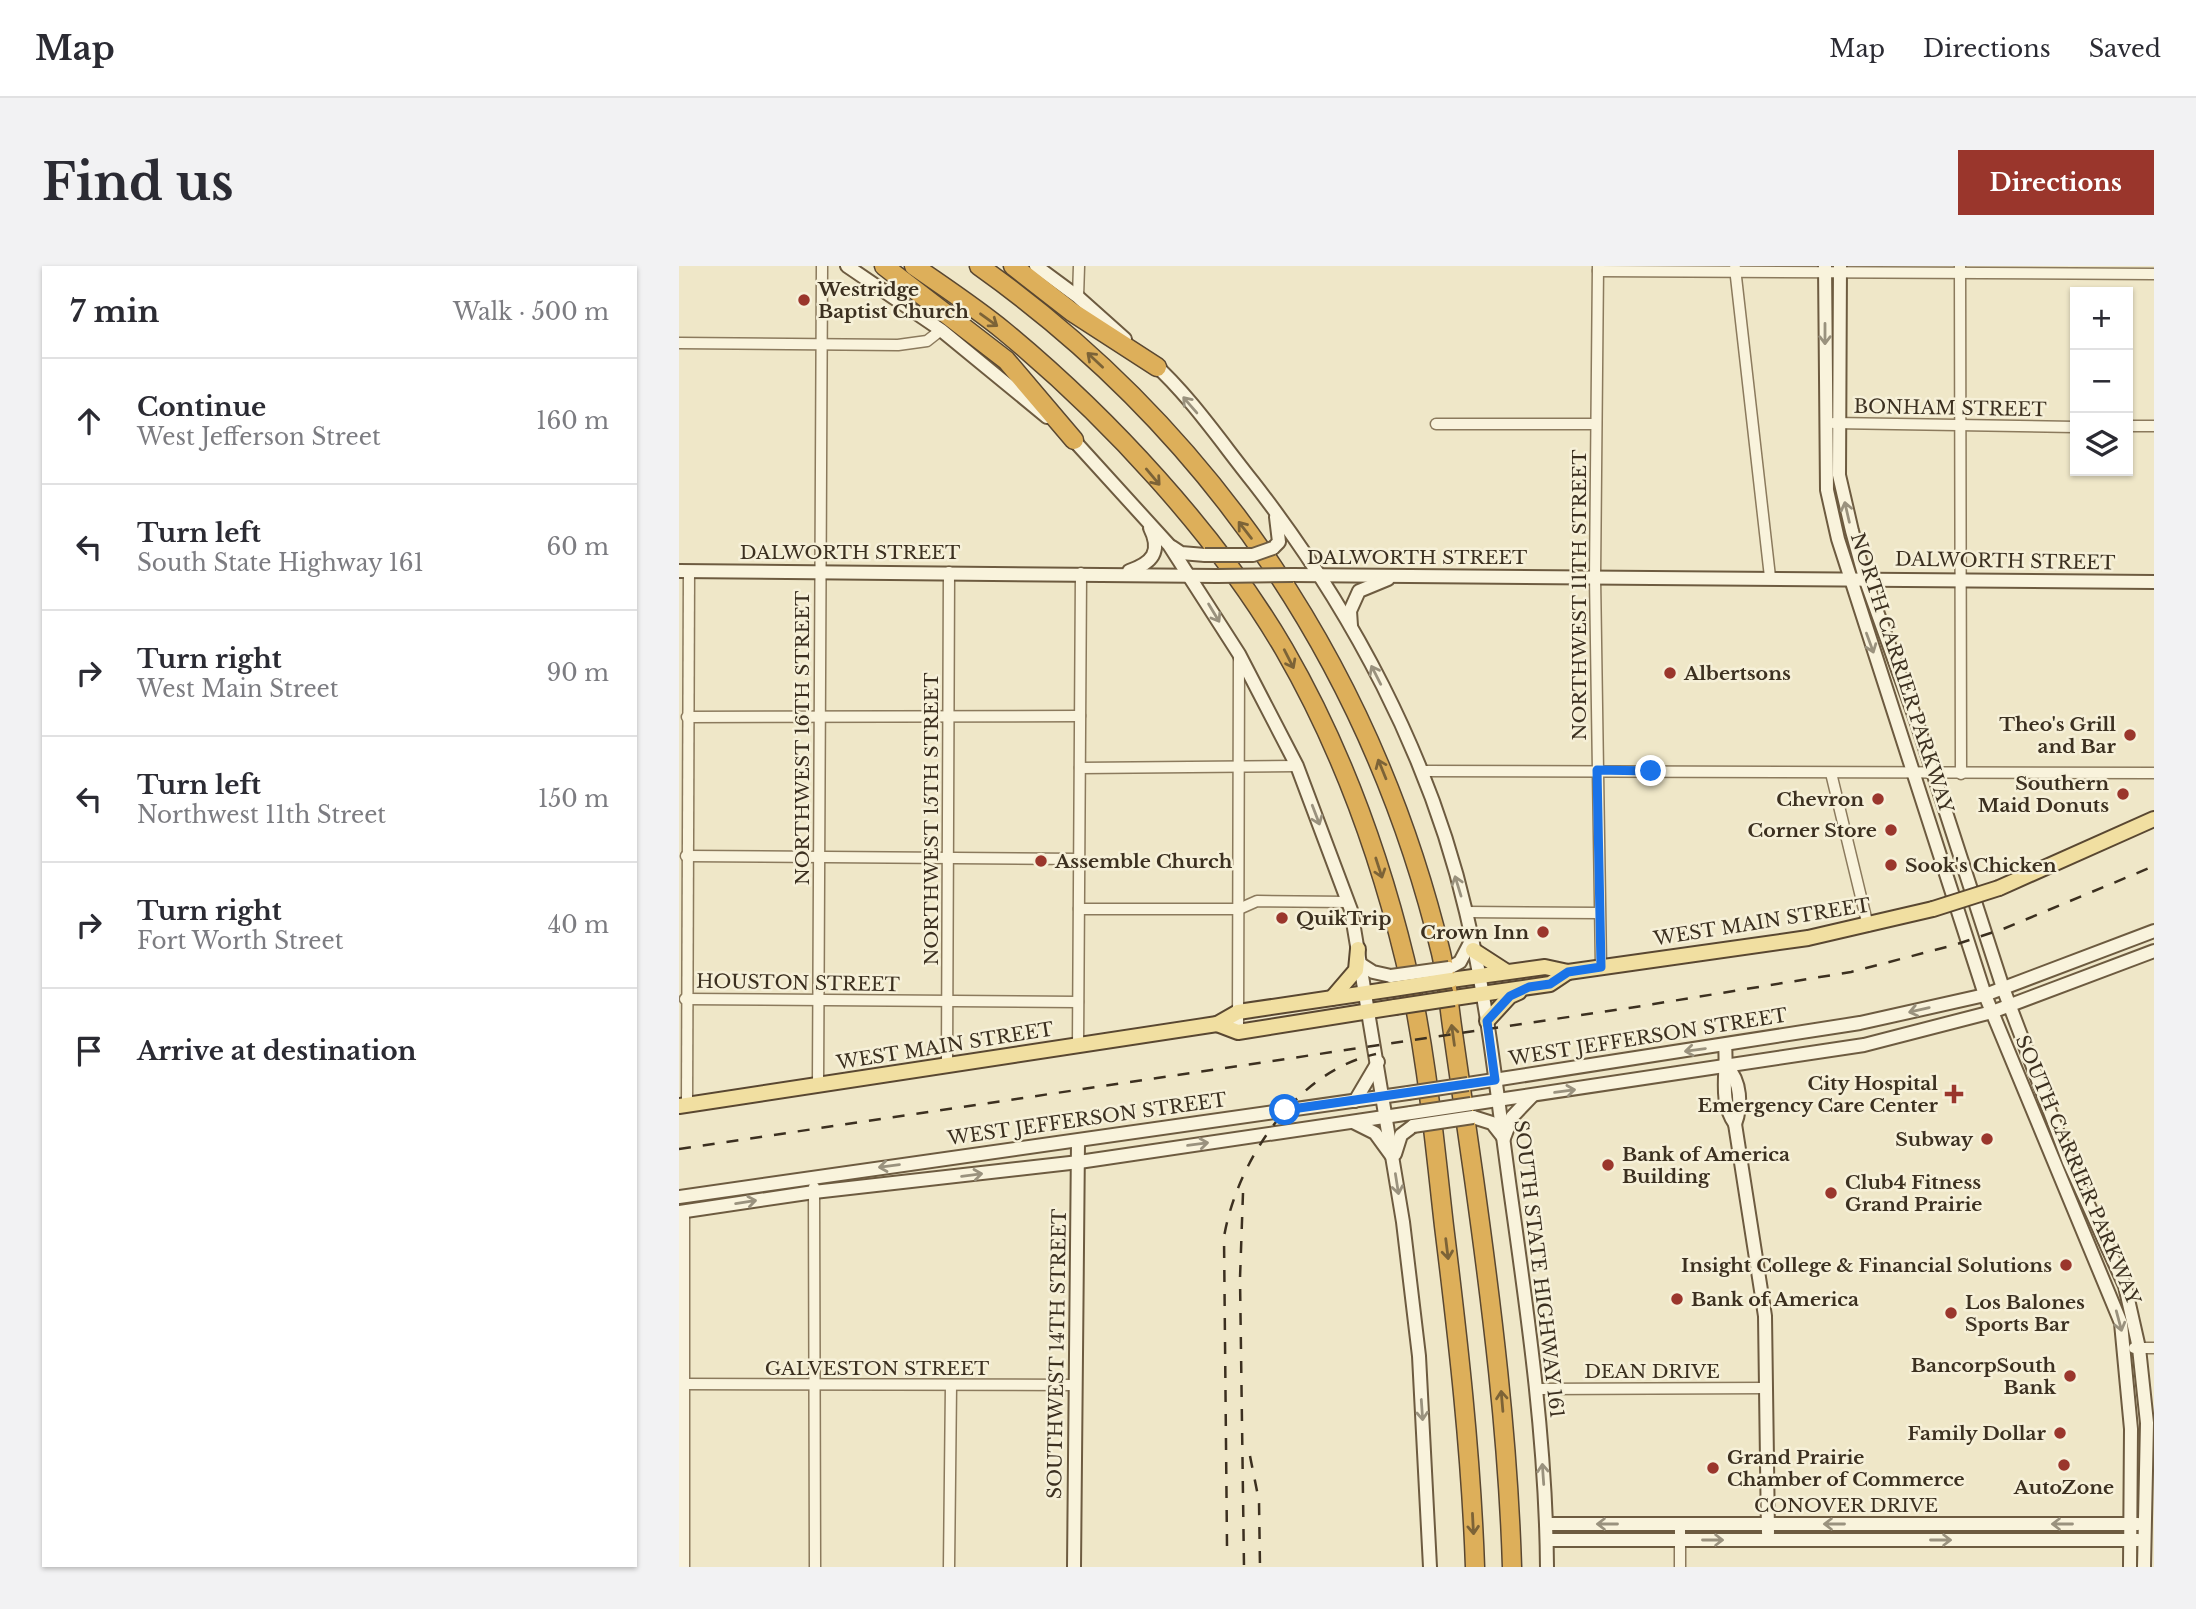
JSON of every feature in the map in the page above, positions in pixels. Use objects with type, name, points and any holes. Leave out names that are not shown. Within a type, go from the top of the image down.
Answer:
[{"type":"highway","points":[[884,266],[1006,360],[1074,440]]},
{"type":"highway","points":[[914,266],[1001,329],[1054,374],[1102,418],[1165,491],[1245,589],[1285,650],[1347,781],[1390,902],[1406,964],[1422,1053],[1464,1394],[1475,1567]]},
{"type":"highway","points":[[979,266],[1016,292],[1106,371],[1168,432],[1194,464],[1289,589],[1327,652],[1382,768],[1409,843],[1442,958],[1495,1335],[1506,1448],[1512,1567]]},
{"type":"highway","points":[[1013,266],[1072,312],[1157,367]]},
{"type":"main road","points":[[847,266],[941,330],[1074,440],[1169,545],[1239,654],[1297,766],[1348,902],[1359,949],[1384,1097],[1419,1356],[1430,1567]]},
{"type":"main road","name":"SOUTH STATE HIGHWAY 161","points":[[1036,266],[1078,297],[1157,367],[1215,433],[1274,510],[1321,575],[1351,626],[1422,771],[1467,912],[1487,1021],[1538,1390],[1547,1567]]},
{"type":"main road","name":"NORTH CARRIER PARKWAY","points":[[1825,269],[1826,490],[1848,578],[1916,773],[1961,920]]},
{"type":"main road","name":"NORTH CARRIER PARKWAY","points":[[1840,269],[1839,475],[1865,578],[1933,773],[1978,914]]},
{"type":"main road","points":[[1169,545],[1181,553],[1253,555],[1273,548],[1279,542],[1280,530],[1274,510]]},
{"type":"main road","points":[[1121,573],[1149,563],[1153,558],[1154,536],[1147,522]]},
{"type":"main road","name":"DALWORTH STREET","points":[[684,571],[2154,582]]},
{"type":"main road","points":[[1351,626],[1350,611],[1359,591],[1399,576]]},
{"type":"main road","name":"WEST MAIN STREET","points":[[683,1105],[1217,1024],[1238,1012],[1366,993],[1392,982],[1450,974],[1479,976],[1545,967],[1568,972],[1868,926],[1999,888],[2154,819]]},
{"type":"main road","name":"SOUTH CARRIER PARKWAY","points":[[1978,914],[2069,1162],[2125,1286],[2139,1348],[2147,1423],[2144,1567]]},
{"type":"main road","name":"SOUTH CARRIER PARKWAY","points":[[1961,920],[1985,995],[2121,1323],[2131,1429],[2130,1567]]},
{"type":"main road","name":"WEST JEFFERSON STREET","points":[[679,1197],[1384,1097],[1860,1023],[1985,995],[2154,931]]},
{"type":"main road","points":[[1450,974],[1472,945],[1508,972]]},
{"type":"main road","points":[[1331,998],[1356,970],[1359,949]]},
{"type":"main road","name":"WEST JEFFERSON STREET","points":[[682,1212],[814,1192],[1079,1162],[1387,1116],[1412,1120],[1472,1111],[1498,1101],[1533,1095],[1864,1045],[1992,1012],[2154,951]]},
{"type":"main road","points":[[1361,965],[1392,982]]},
{"type":"main road","name":"WEST MAIN STREET","points":[[1217,1024],[1238,1032],[1550,984],[1568,972]]},
{"type":"main road","points":[[1487,1021],[1510,996],[1529,987]]},
{"type":"main road","points":[[1725,1046],[1727,1067],[1736,1077],[1739,1113],[1735,1124],[1765,1316],[1768,1540]]},
{"type":"main road","points":[[1355,1101],[1378,1061]]},
{"type":"main road","points":[[1503,1139],[1513,1117],[1533,1095]]},
{"type":"main road","points":[[1472,1111],[1492,1123],[1503,1139]]},
{"type":"main road","points":[[1393,1158],[1401,1135],[1412,1120]]},
{"type":"main road","points":[[1350,1121],[1375,1133],[1393,1158]]},
{"type":"main road","name":"SOUTHWEST 14TH STREET","points":[[1074,1567],[1078,1142]]},
{"type":"main road","name":"CONOVER DRIVE","points":[[1546,1524],[2145,1524]]},
{"type":"main road","name":"CONOVER DRIVE","points":[[1547,1540],[2145,1541]]},
{"type":"street","name":"NORTHWEST 16TH STREET","points":[[818,1085],[822,266]]},
{"type":"street","points":[[1078,297],[1079,266]]},
{"type":"street","points":[[1598,269],[1961,270],[2154,274]]},
{"type":"street","name":"NORTHWEST 11TH STREET","points":[[1598,269],[1595,578],[1601,967]]},
{"type":"street","points":[[1735,269],[1770,578]]},
{"type":"street","points":[[1961,270],[1961,774]]},
{"type":"street","points":[[679,343],[823,345],[927,341],[941,330]]},
{"type":"street","name":"BONHAM STREET","points":[[1825,423],[2070,427]]},
{"type":"street","points":[[1436,424],[1596,424]]},
{"type":"street","points":[[2133,426],[2154,426]]},
{"type":"street","points":[[683,1105],[685,999],[682,944],[686,856],[683,760],[687,717],[684,571]]},
{"type":"street","name":"NORTHWEST 15TH STREET","points":[[947,1065],[949,572]]},
{"type":"street","points":[[1078,1045],[1081,573]]},
{"type":"street","points":[[1238,1032],[1239,654]]},
{"type":"street","points":[[687,717],[1080,716]]},
{"type":"street","points":[[1080,768],[1297,766]]},
{"type":"street","points":[[1422,771],[2154,773]]},
{"type":"street","points":[[1831,773],[1868,926]]},
{"type":"street","points":[[686,856],[1079,859]]},
{"type":"street","points":[[1079,909],[1239,909],[1257,901],[1348,902]]},
{"type":"street","points":[[1467,912],[1599,913]]},
{"type":"street","name":"HOUSTON STREET","points":[[685,999],[1078,1002]]},
{"type":"street","points":[[814,1176],[815,1567]]},
{"type":"street","points":[[682,1212],[684,1567]]},
{"type":"street","points":[[2124,1348],[2154,1348]]},
{"type":"street","name":"GALVESTON STREET","points":[[681,1384],[1076,1385]]},
{"type":"street","points":[[950,1567],[951,1385]]},
{"type":"street","name":"DEAN DRIVE","points":[[1538,1390],[1766,1388]]},
{"type":"street","points":[[1680,1524],[1681,1567]]},
{"type":"railway","points":[[679,1149],[1629,1008],[1851,972],[2003,929],[2154,866]]},
{"type":"railway","points":[[1227,1546],[1224,1237],[1231,1208],[1257,1150],[1275,1123],[1296,1099],[1320,1079],[1347,1064],[1376,1054]]},
{"type":"railway","points":[[1243,1193],[1240,1278],[1244,1567]]},
{"type":"railway","points":[[1250,1456],[1259,1501],[1260,1567]]},
{"type":"place","name":"Westridge Baptist Church","points":[[804,300]]},
{"type":"place","name":"Albertsons","points":[[1670,673]]},
{"type":"place","name":"Theo's Grill and Bar","points":[[2130,735]]},
{"type":"place","name":"Southern Maid Donuts","points":[[2123,794]]},
{"type":"place","name":"Chevron","points":[[1878,799]]},
{"type":"place","name":"Corner Store","points":[[1891,830]]},
{"type":"place","name":"Assemble Church","points":[[1041,861]]},
{"type":"place","name":"Sook's Chicken","points":[[1891,865]]},
{"type":"place","name":"QuikTrip","points":[[1282,918]]},
{"type":"place","name":"Crown Inn","points":[[1543,932]]},
{"type":"place","name":"City Hospital Emergency Care Center","points":[[1954,1094]]},
{"type":"place","name":"Subway","points":[[1987,1139]]},
{"type":"place","name":"Bank of America Building","points":[[1608,1165]]},
{"type":"place","name":"Club4 Fitness Grand Prairie","points":[[1831,1193]]},
{"type":"place","name":"Insight College & Financial Solutions","points":[[2066,1265]]},
{"type":"place","name":"Bank of America","points":[[1677,1299]]},
{"type":"place","name":"Los Balones Sports Bar","points":[[1951,1313]]},
{"type":"place","name":"BancorpSouth Bank","points":[[2070,1376]]},
{"type":"place","name":"Family Dollar","points":[[2060,1433]]},
{"type":"place","name":"AutoZone","points":[[2064,1465]]},
{"type":"place","name":"Grand Prairie Chamber of Commerce","points":[[1713,1468]]},
{"type":"route","points":[[1285,1110],[1495,1080],[1487,1021],[1500,1005],[1510,996],[1529,987],[1550,984],[1568,972],[1601,967],[1597,770],[1651,771]]}]
